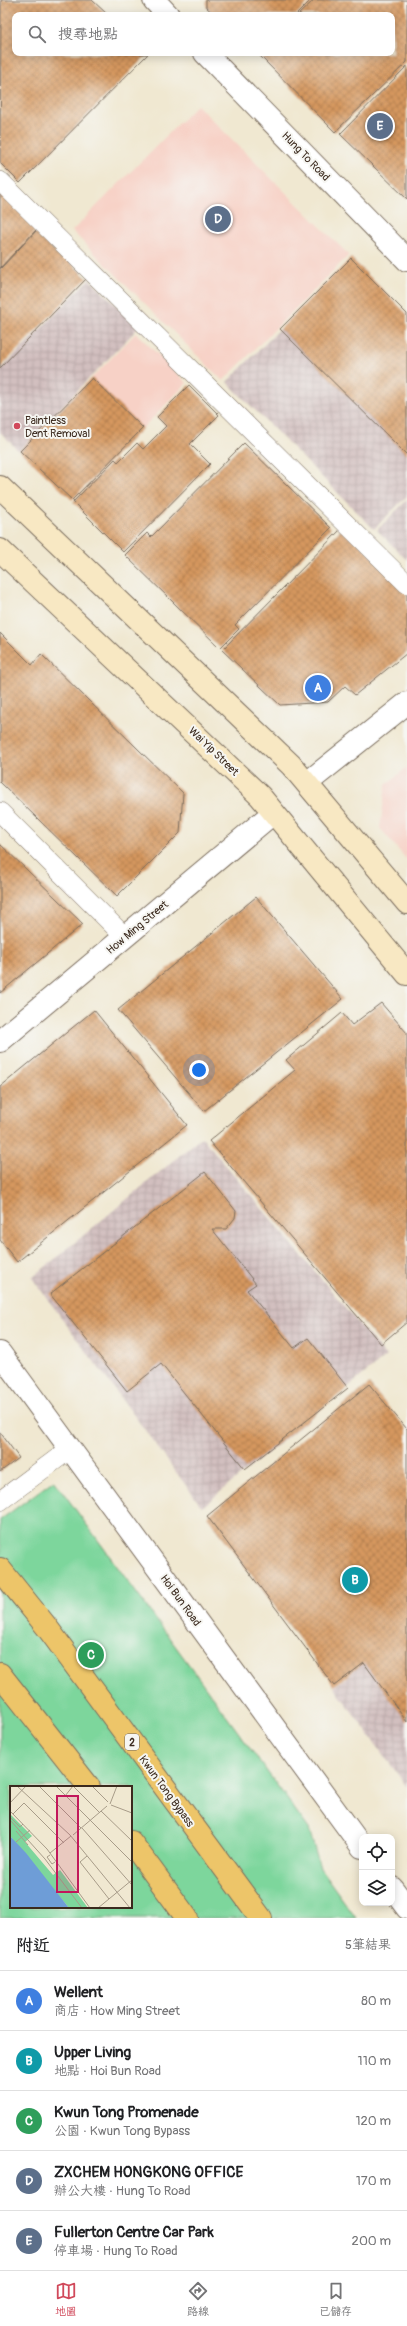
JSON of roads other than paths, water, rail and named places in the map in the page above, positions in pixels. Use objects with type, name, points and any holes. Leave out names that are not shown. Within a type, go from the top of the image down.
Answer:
[{"type":"highway","name":"Kwun Tong Bypass","points":[[0,1569],[46,1626],[261,1918]]},
{"type":"highway","points":[[0,1674],[88,1786]]},
{"type":"highway","points":[[132,1843],[187,1918]]},
{"type":"main road","points":[[0,487],[291,765],[407,903]]},
{"type":"main road","name":"Wai Yip Street","points":[[0,550],[260,796],[407,974]]},
{"type":"street","name":"Hung To Road","points":[[208,56],[407,260]]},
{"type":"street","points":[[307,783],[407,703]]},
{"type":"street","name":"How Ming Street","points":[[0,1041],[273,813]]},
{"type":"street","name":"Hoi Bun Road","points":[[0,1353],[359,1843]]},
{"type":"street","points":[[395,1892],[407,1908]]},
{"type":"lane","points":[[0,181],[407,584]]},
{"type":"lane","points":[[0,812],[125,937]]},
{"type":"lane","points":[[0,1501],[70,1449]]},
{"type":"place","name":"Fullerton Centre Car Park","points":[[380,126]]},
{"type":"place","name":"ZXCHEM HONGKONG OFFICE","points":[[218,219]]},
{"type":"place","name":"Paintless Dent Removal","points":[[17,426]]},
{"type":"place","name":"Wellent","points":[[318,688]]},
{"type":"place","name":"Upper Living","points":[[355,1580]]},
{"type":"place","name":"Kwun Tong Promenade","points":[[91,1655]]}]
